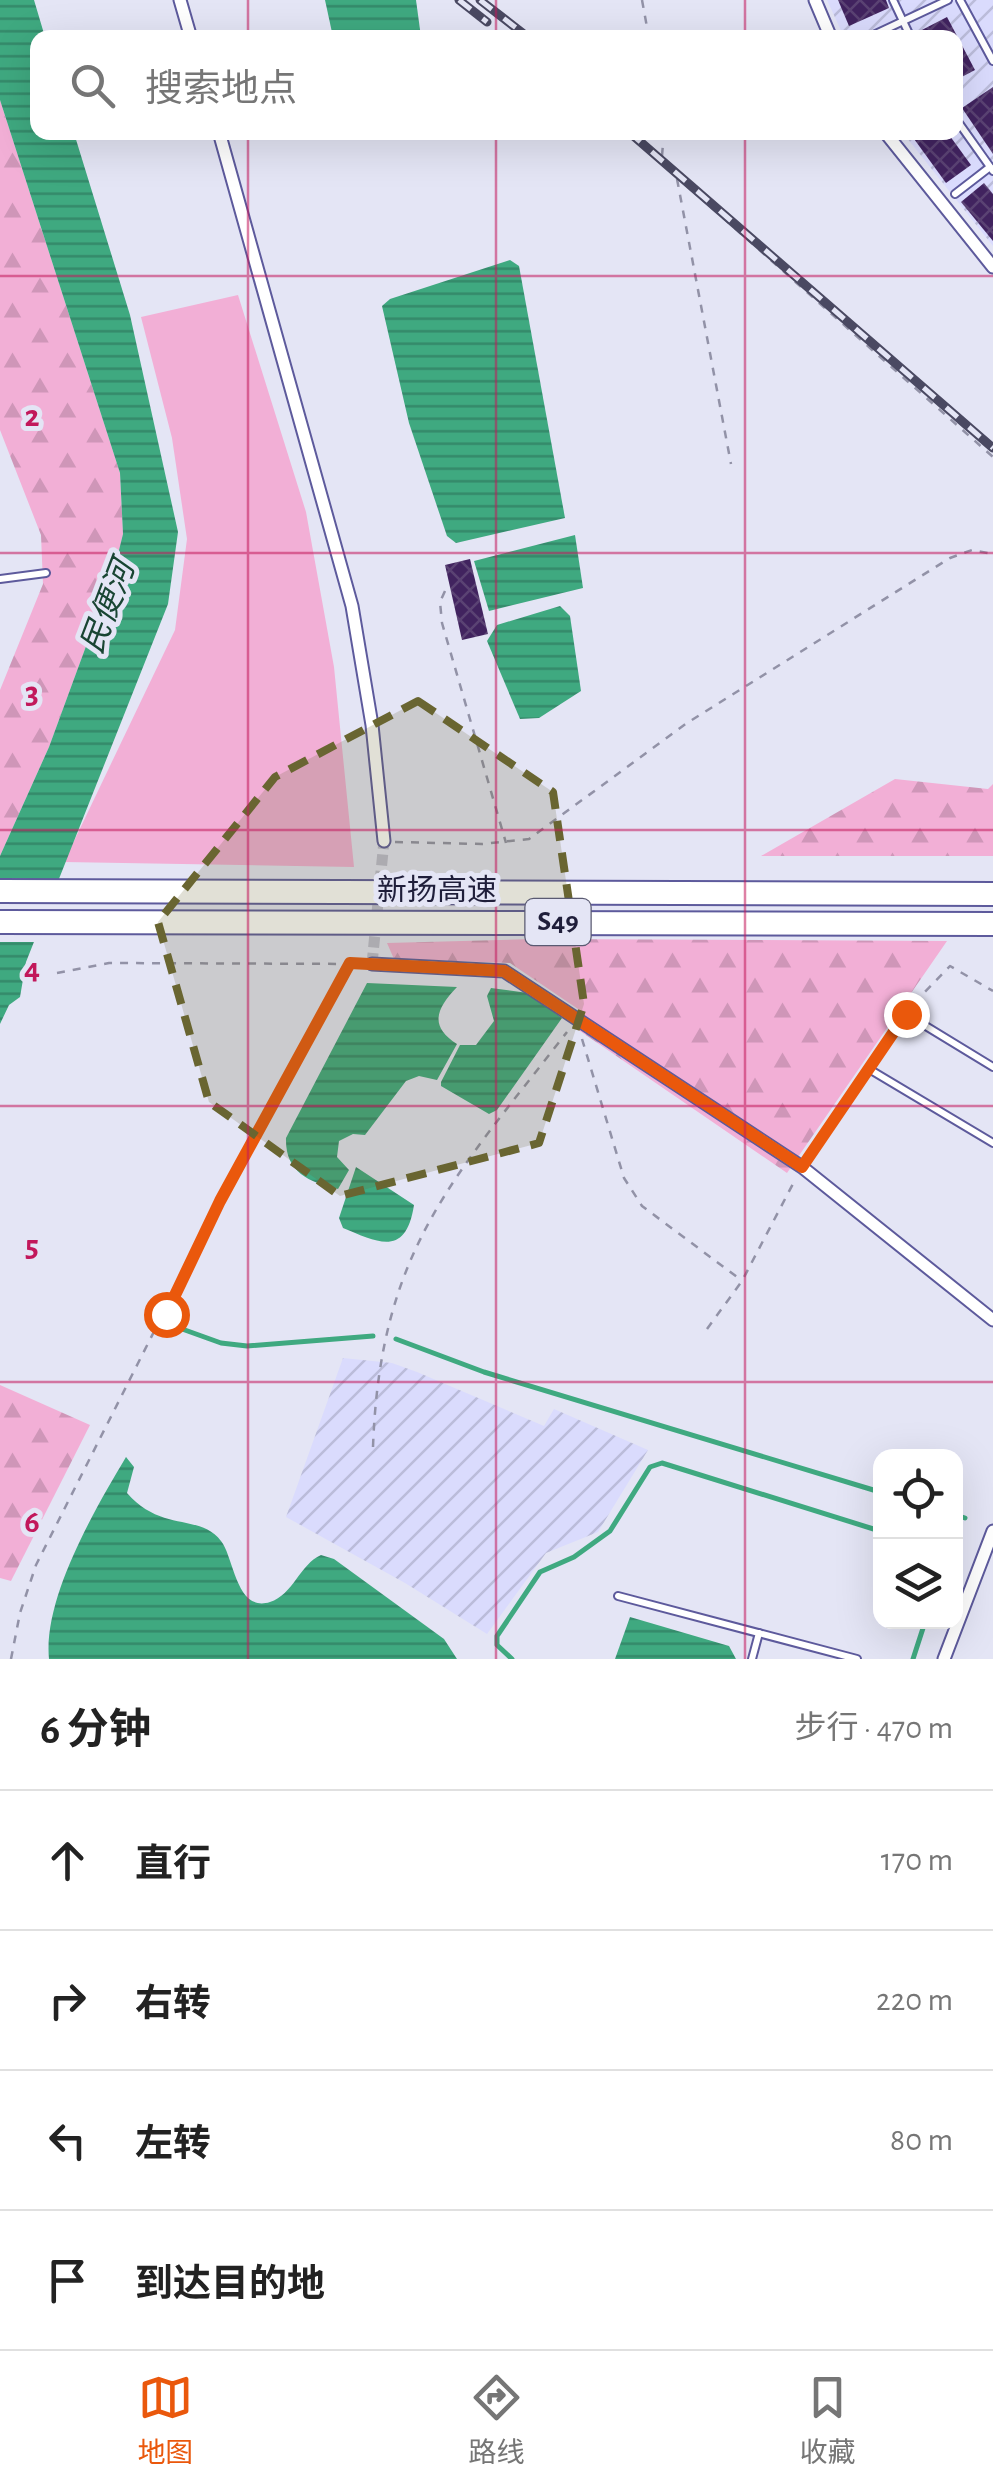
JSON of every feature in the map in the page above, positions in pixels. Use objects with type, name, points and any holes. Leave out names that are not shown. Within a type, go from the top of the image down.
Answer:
[{"type":"highway","name":"新扬高速","points":[[0,891],[993,894]]},
{"type":"highway","name":"新扬高速","points":[[0,922],[993,924]]},
{"type":"street","points":[[180,0],[189,30]]},
{"type":"street","points":[[815,0],[828,30]]},
{"type":"street","points":[[221,140],[352,606],[372,725],[384,842]]},
{"type":"street","points":[[892,140],[993,266]]},
{"type":"street","points":[[372,964],[504,971],[802,1167],[993,1320]]},
{"type":"street","points":[[944,1659],[993,1531]]},
{"type":"lane","points":[[893,0],[907,30]]},
{"type":"lane","points":[[884,30],[948,0]]},
{"type":"lane","points":[[960,0],[993,60]]},
{"type":"lane","points":[[955,194],[992,169],[963,130]]},
{"type":"lane","points":[[0,579],[46,573]]},
{"type":"lane","points":[[906,1014],[993,1067]]},
{"type":"lane","points":[[868,1068],[993,1143]]},
{"type":"lane","points":[[618,1596],[858,1659]]},
{"type":"lane","points":[[752,1659],[758,1633]]},
{"type":"path","points":[[642,0],[648,30]]},
{"type":"path","points":[[663,140],[662,156],[677,177],[993,457]]},
{"type":"path","points":[[677,177],[731,464]]},
{"type":"path","points":[[384,842],[506,843],[530,839],[687,723],[950,558],[972,550],[992,552]]},
{"type":"path","points":[[445,591],[440,602],[442,623],[506,843]]},
{"type":"path","points":[[57,973],[110,963],[372,964]]},
{"type":"path","points":[[11,1659],[20,1613],[36,1566],[220,1201],[350,963]]},
{"type":"path","points":[[707,1328],[742,1281],[802,1167],[906,1014],[950,966],[993,991]]},
{"type":"path","points":[[577,1018],[624,1178],[642,1206],[742,1281]]},
{"type":"path","points":[[372,1448],[382,1346],[406,1262],[452,1179],[577,1018]]},
{"type":"highlighted area","points":[[418,701],[553,792],[584,1004],[539,1143],[340,1196],[209,1102],[158,922],[275,777]]},
{"type":"shaded area","points":[[827,0],[993,0],[993,246],[909,140],[963,140],[963,30],[841,30]]},
{"type":"shaded area","points":[[343,1358],[392,1363],[544,1426],[554,1409],[648,1450],[598,1532],[546,1553],[487,1634],[286,1517]]},
{"type":"green space","points":[[0,100],[120,473],[123,534],[114,570],[49,747],[0,856],[0,690],[43,584],[41,535],[0,430]]},
{"type":"green space","points":[[238,295],[306,512],[334,667],[354,867],[64,862],[175,630],[187,539],[172,438],[141,317]]},
{"type":"green space","points":[[895,779],[988,789],[993,784],[993,856],[761,856]]},
{"type":"green space","points":[[533,939],[947,941],[787,1173],[577,1029],[584,1013],[510,963],[394,959],[387,943]]},
{"type":"green space","points":[[0,1385],[90,1425],[11,1581],[0,1578]]},
{"type":"water","name":"民便河","points":[[0,0],[34,0],[43,30],[30,30],[30,140],[76,140],[130,315],[178,532],[168,604],[26,962],[20,997],[9,1005],[0,1024],[0,856],[49,747],[114,570],[123,534],[120,473],[0,100]]},
{"type":"water","points":[[325,0],[416,0],[420,30],[331,30]]},
{"type":"water","points":[[510,260],[519,266],[565,518],[456,543],[447,536],[409,423],[382,306],[390,299]]},
{"type":"water","points":[[575,535],[583,588],[489,611],[474,561]]},
{"type":"water","points":[[560,606],[570,616],[581,691],[539,718],[520,719],[487,641],[497,625]]},
{"type":"water","points":[[367,983],[457,987],[440,1010],[439,1024],[457,1044],[437,1080],[419,1076],[406,1081],[365,1135],[353,1134],[339,1141],[337,1157],[349,1170],[338,1189],[300,1174],[289,1159],[286,1138]]},
{"type":"water","points":[[491,988],[528,993],[562,1018],[497,1110],[489,1114],[441,1086],[441,1082],[460,1045],[476,1045],[494,1021],[487,996]]},
{"type":"water","points":[[356,1167],[414,1205],[405,1233],[398,1239],[379,1241],[343,1228],[339,1218]]},
{"type":"water","points":[[126,1457],[134,1467],[127,1493],[154,1513],[212,1533],[221,1541],[243,1592],[250,1599],[259,1603],[278,1598],[321,1555],[334,1559],[444,1639],[457,1659],[49,1659],[49,1635],[63,1582],[86,1528]]},
{"type":"water","points":[[630,1617],[729,1646],[736,1659],[615,1659]]},
{"type":"pier","points":[[0,878],[64,880],[39,942],[0,942]]},
{"type":"building","points":[[838,0],[886,0],[889,8],[849,26]]},
{"type":"building","points":[[947,17],[954,30],[922,30]]},
{"type":"building","points":[[963,47],[975,70],[963,76]]},
{"type":"building","points":[[993,87],[993,154],[963,109]]},
{"type":"building","points":[[915,140],[953,140],[971,165],[946,183]]},
{"type":"building","points":[[984,183],[993,194],[993,241],[961,202]]},
{"type":"building","points":[[470,559],[488,634],[462,640],[445,565]]},
{"type":"waterway","points":[[171,1325],[221,1343],[247,1346],[373,1336]]},
{"type":"waterway","points":[[396,1339],[484,1372],[873,1490]]},
{"type":"waterway","points":[[512,1659],[497,1645],[497,1636],[540,1572],[574,1557],[610,1531],[650,1467],[662,1463],[873,1529]]},
{"type":"waterway","points":[[913,1659],[923,1629]]},
{"type":"tunnel","points":[[372,964],[384,841]]},
{"type":"railway","points":[[459,0],[487,22]]},
{"type":"railway","points":[[480,0],[519,30]]},
{"type":"railway","points":[[638,140],[993,448]]},
{"type":"route","points":[[166,1314],[220,1201],[350,963],[504,971],[802,1167],[906,1014]]}]
